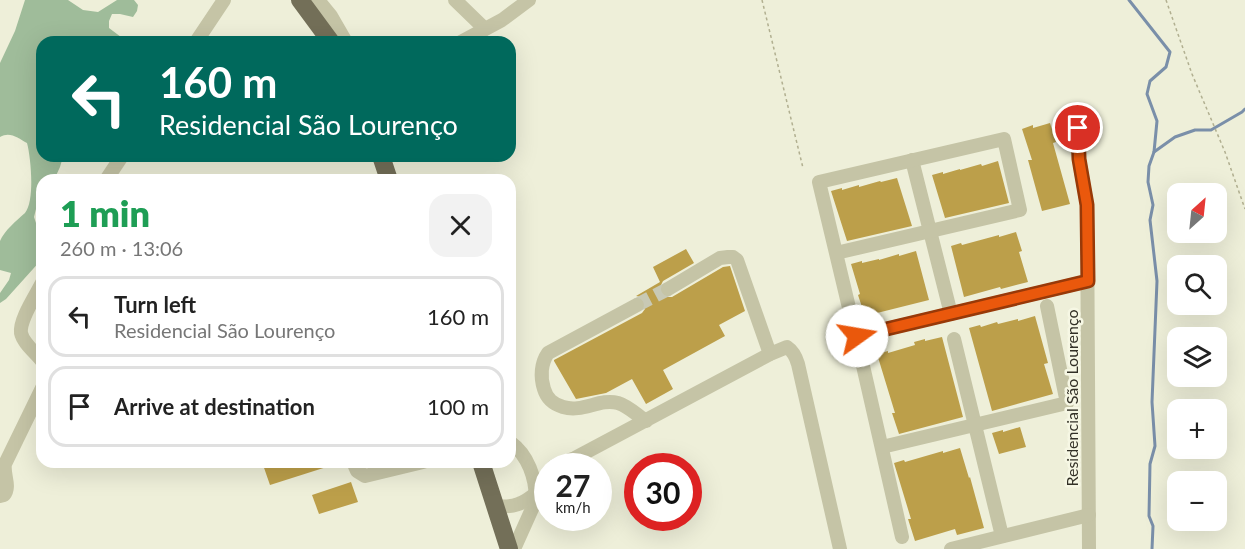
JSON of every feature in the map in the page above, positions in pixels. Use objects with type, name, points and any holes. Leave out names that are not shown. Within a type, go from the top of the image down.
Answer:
[{"type":"main road","points":[[300,0],[327,36]]},
{"type":"main road","points":[[484,468],[509,549]]},
{"type":"street","points":[[200,36],[224,0]]},
{"type":"street","points":[[318,0],[343,36]]},
{"type":"street","points":[[472,36],[502,20],[529,0]]},
{"type":"street","points":[[459,1],[485,29]]},
{"type":"street","name":"Residencial São Lourenço","points":[[1078,128],[1079,159],[1087,205],[1089,549]]},
{"type":"street","points":[[836,253],[1020,210],[1004,139],[819,182],[851,316]]},
{"type":"street","points":[[912,160],[951,314]]},
{"type":"street","points":[[668,289],[720,258],[733,257],[737,260],[770,354]]},
{"type":"street","name":"Residencial São Lourenço","points":[[857,336],[1088,281]]},
{"type":"street","points":[[36,295],[22,323],[21,330],[26,342],[36,354]]},
{"type":"street","points":[[637,305],[548,353],[541,372],[541,382],[546,397],[556,405],[571,410],[610,402],[617,403],[624,405],[646,421]]},
{"type":"street","points":[[882,447],[1067,403],[1047,306]]},
{"type":"street","points":[[954,339],[1002,536]]},
{"type":"street","points":[[584,453],[787,347],[796,357],[840,549]]},
{"type":"street","points":[[861,357],[902,537]]},
{"type":"street","points":[[0,496],[8,490],[5,464],[36,400]]},
{"type":"street","points":[[516,453],[530,466],[534,484]]},
{"type":"street","points":[[356,468],[365,476],[398,468]]},
{"type":"street","points":[[495,506],[520,504],[534,494]]},
{"type":"street","points":[[514,549],[534,504]]},
{"type":"street","points":[[951,549],[1089,515]]},
{"type":"path","points":[[762,0],[803,168]]},
{"type":"path","points":[[1166,0],[1192,74],[1245,209]]},
{"type":"green space","points":[[25,0],[68,0],[83,10],[98,12],[117,0],[134,0],[138,5],[133,17],[112,14],[109,28],[120,36],[36,36],[36,162],[61,162],[57,174],[36,174],[34,217],[36,266],[0,303],[0,293],[11,273],[0,270],[0,241],[25,213],[31,190],[27,143],[11,135],[0,137],[0,63],[15,31]]},
{"type":"building","points":[[1050,123],[1056,142],[1053,143],[1070,204],[1042,211],[1028,160],[1032,160],[1022,129]]},
{"type":"building","points":[[998,161],[1009,203],[945,218],[932,175]]},
{"type":"building","points":[[897,178],[912,226],[847,241],[831,191]]},
{"type":"building","points":[[1016,232],[1028,282],[964,297],[951,246]]},
{"type":"building","points":[[686,249],[694,263],[663,281],[659,289],[661,294],[664,297],[672,297],[723,267],[730,266],[745,311],[719,325],[725,336],[663,370],[673,389],[646,404],[632,379],[606,393],[576,399],[554,360],[642,313],[645,309],[645,301],[636,296],[660,282],[653,267]]},
{"type":"building","points":[[916,251],[929,300],[865,316],[851,264]]},
{"type":"building","points":[[1035,316],[1048,363],[1044,364],[1053,394],[992,411],[969,328],[1018,319],[1018,321]]},
{"type":"building","points":[[942,337],[963,417],[899,434],[877,354],[915,345],[914,342],[925,339],[925,341]]},
{"type":"building","points":[[1020,427],[1026,447],[999,454],[992,433]]},
{"type":"building","points":[[960,448],[984,528],[957,535],[955,529],[915,541],[908,519],[911,519],[894,463]]},
{"type":"building","points":[[264,468],[323,468],[270,485]]},
{"type":"building","points":[[351,482],[358,502],[319,514],[312,495]]},
{"type":"waterway","points":[[1129,0],[1170,52],[1166,67],[1150,81],[1147,94],[1157,121],[1148,182],[1153,205],[1150,220],[1157,281],[1152,402],[1155,446],[1150,464],[1149,516],[1153,526],[1152,549]]},
{"type":"waterway","points":[[1154,152],[1175,137],[1195,130],[1211,130],[1245,109]]},
{"type":"tunnel","points":[[637,305],[668,289]]},
{"type":"route","points":[[857,336],[1088,281],[1087,205],[1079,159],[1078,128]]}]
